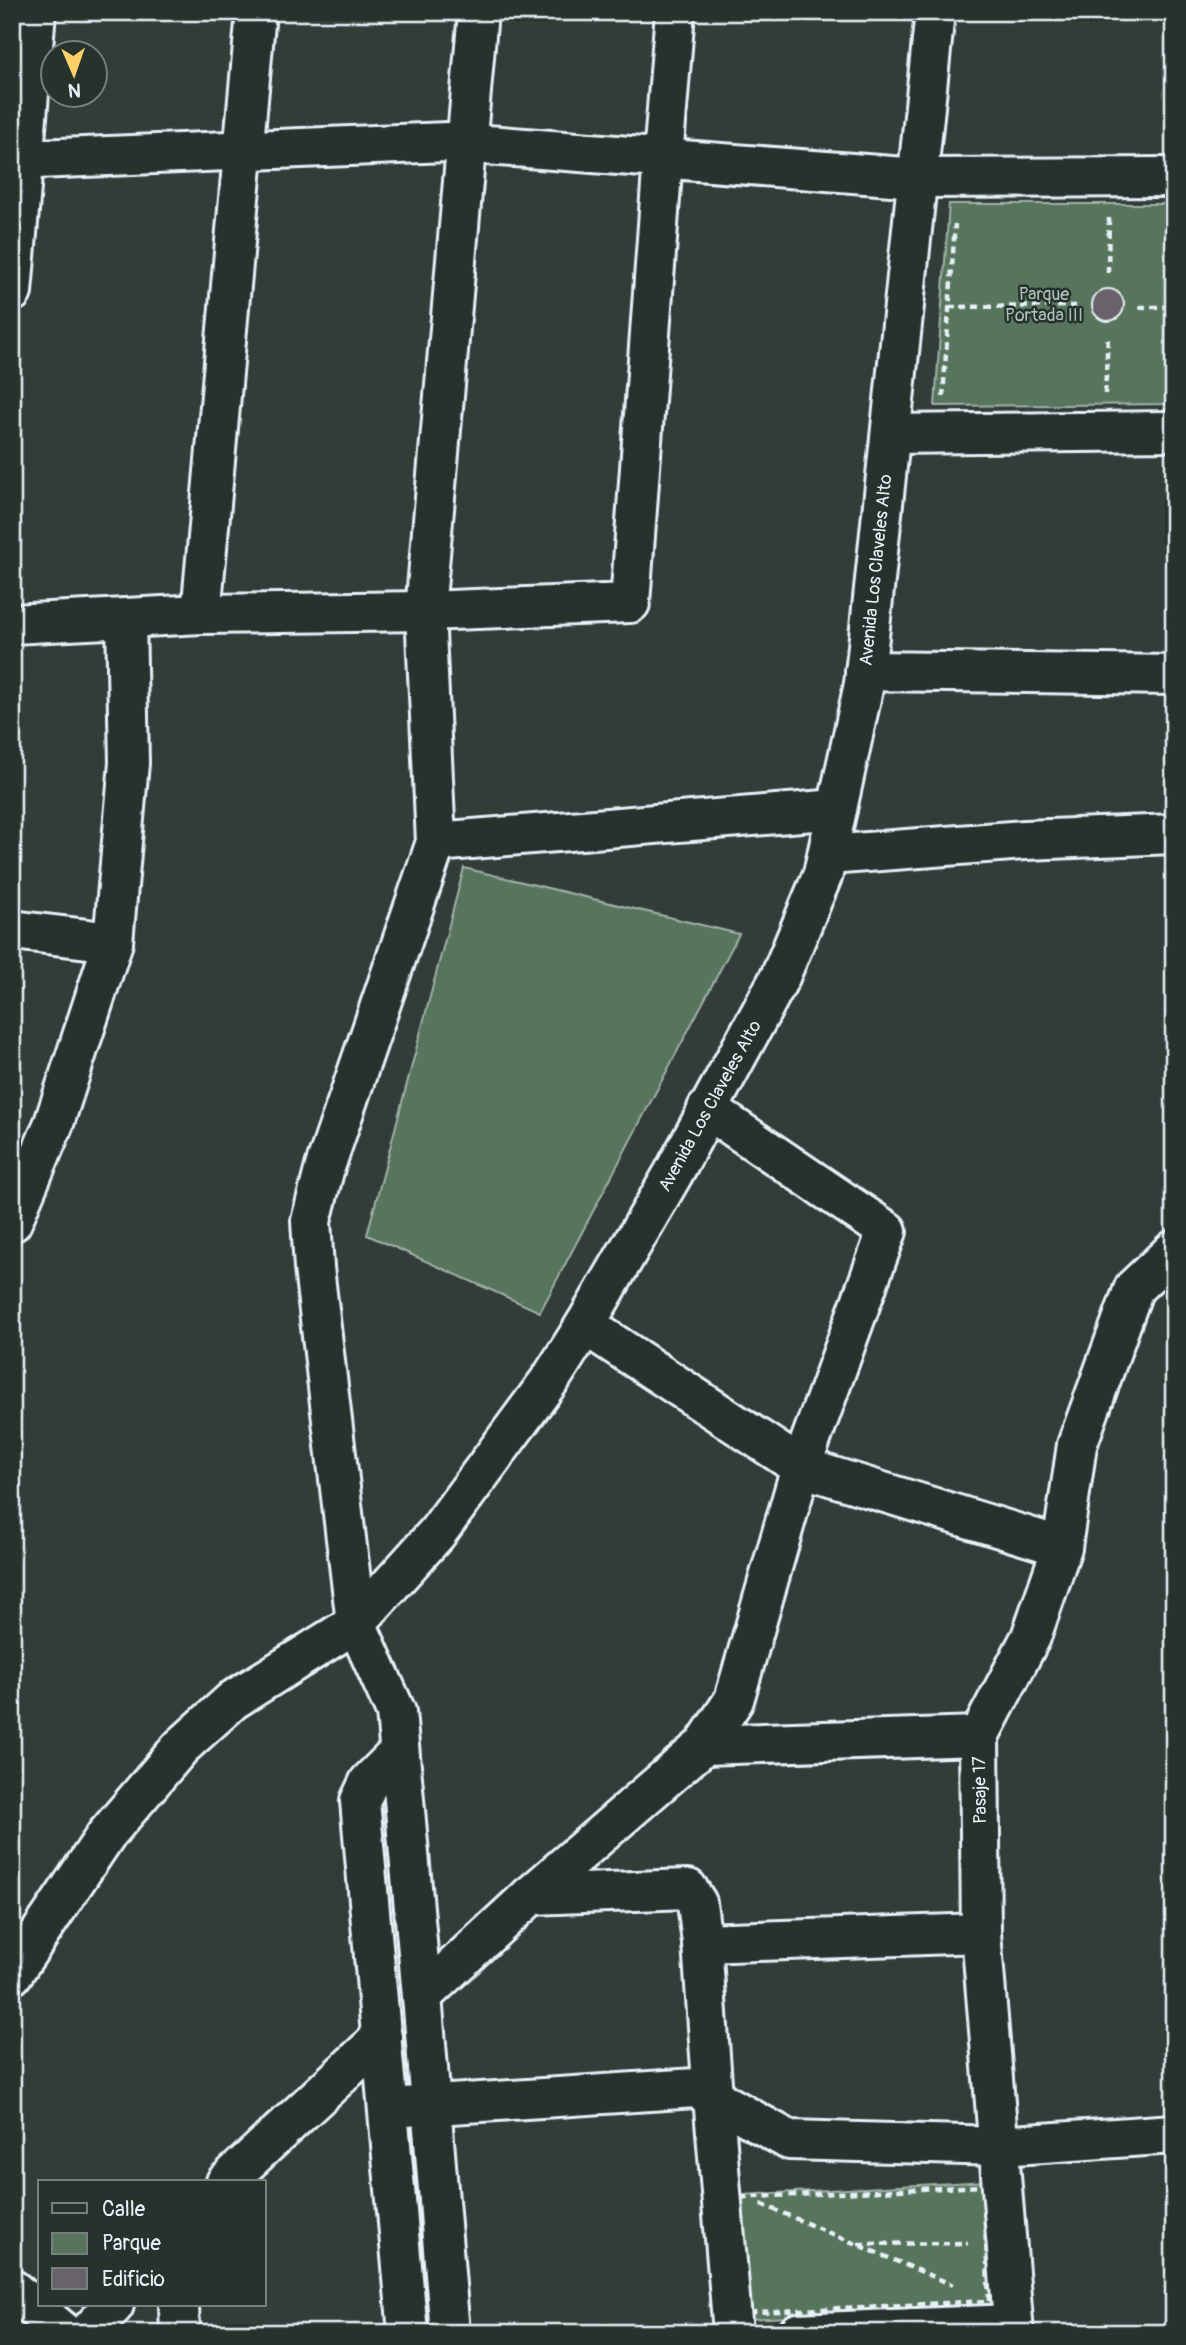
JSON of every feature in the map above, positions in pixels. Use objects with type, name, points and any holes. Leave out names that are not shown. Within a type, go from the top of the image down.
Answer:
[{"type":"street","points":[[12,292],[17,160],[36,12]]},
{"type":"street","points":[[201,614],[256,12]]},
{"type":"street","points":[[450,2333],[396,1712],[356,1623],[315,1282],[311,1221],[325,1167],[436,842],[425,611],[478,12]]},
{"type":"street","points":[[12,624],[201,614],[425,611],[630,603],[675,12]]},
{"type":"street","name":"Avenida Los Claveles Alto","points":[[12,1975],[106,1835],[181,1747],[233,1700],[356,1623],[437,1532],[552,1377],[585,1325],[673,1174],[780,977],[823,874],[865,671],[935,12]]},
{"type":"street","points":[[17,160],[448,142],[918,178],[1174,177]]},
{"type":"street","points":[[891,434],[1174,431]]},
{"type":"street","points":[[12,1222],[54,1123],[113,942],[130,763],[126,618]]},
{"type":"street","points":[[865,671],[1174,675]]},
{"type":"street","points":[[436,842],[837,808]]},
{"type":"street","points":[[828,855],[1025,840],[1174,834]]},
{"type":"street","points":[[12,930],[113,942]]},
{"type":"street","points":[[422,1996],[531,1895],[704,1745],[734,1700],[801,1467],[887,1231],[707,1109]]},
{"type":"street","name":"Pasaje 17","points":[[1005,2319],[999,2146],[981,1933],[979,1735],[1031,1637],[1062,1547],[1077,1445],[1134,1287],[1174,1250]]},
{"type":"street","points":[[585,1325],[801,1467],[1062,1547]]},
{"type":"street","points":[[704,1745],[979,1735]]},
{"type":"street","points":[[399,1752],[369,1783],[360,1801],[408,2333]]},
{"type":"street","points":[[531,1895],[688,1889],[697,1902],[733,2333]]},
{"type":"street","points":[[702,1943],[981,1933]]},
{"type":"street","points":[[228,2180],[382,2037]]},
{"type":"street","points":[[388,2108],[696,2088],[789,2140],[999,2146],[1174,2134]]},
{"type":"street","points":[[12,2289],[65,2333]]},
{"type":"street","points":[[88,2333],[113,2306]]},
{"type":"street","points":[[179,2306],[180,2333]]},
{"type":"street","points":[[798,2333],[1005,2319]]},
{"type":"path","points":[[956,212],[943,398],[956,398]]},
{"type":"path","points":[[1108,273],[1109,212]]},
{"type":"path","points":[[949,307],[1077,306]]},
{"type":"path","points":[[1139,307],[1174,307]]},
{"type":"path","points":[[1105,398],[1108,335]]},
{"type":"path","points":[[983,2186],[986,2243],[1005,2319],[737,2313],[732,2198],[983,2186]]},
{"type":"path","points":[[747,2198],[965,2291]]},
{"type":"path","points":[[855,2244],[986,2243]]},
{"type":"path","points":[[977,2296],[1005,2319]]},
{"type":"green space","name":"Parque Portada III","points":[[949,204],[1174,204],[1174,404],[935,406]]},
{"type":"green space","points":[[464,868],[739,934],[540,1312],[367,1235]]},
{"type":"green space","points":[[987,2181],[994,2306],[732,2320],[725,2196]]},
{"type":"building","points":[[1108,289],[1120,293],[1124,305],[1120,317],[1108,321],[1096,317],[1092,305],[1096,293]]}]
